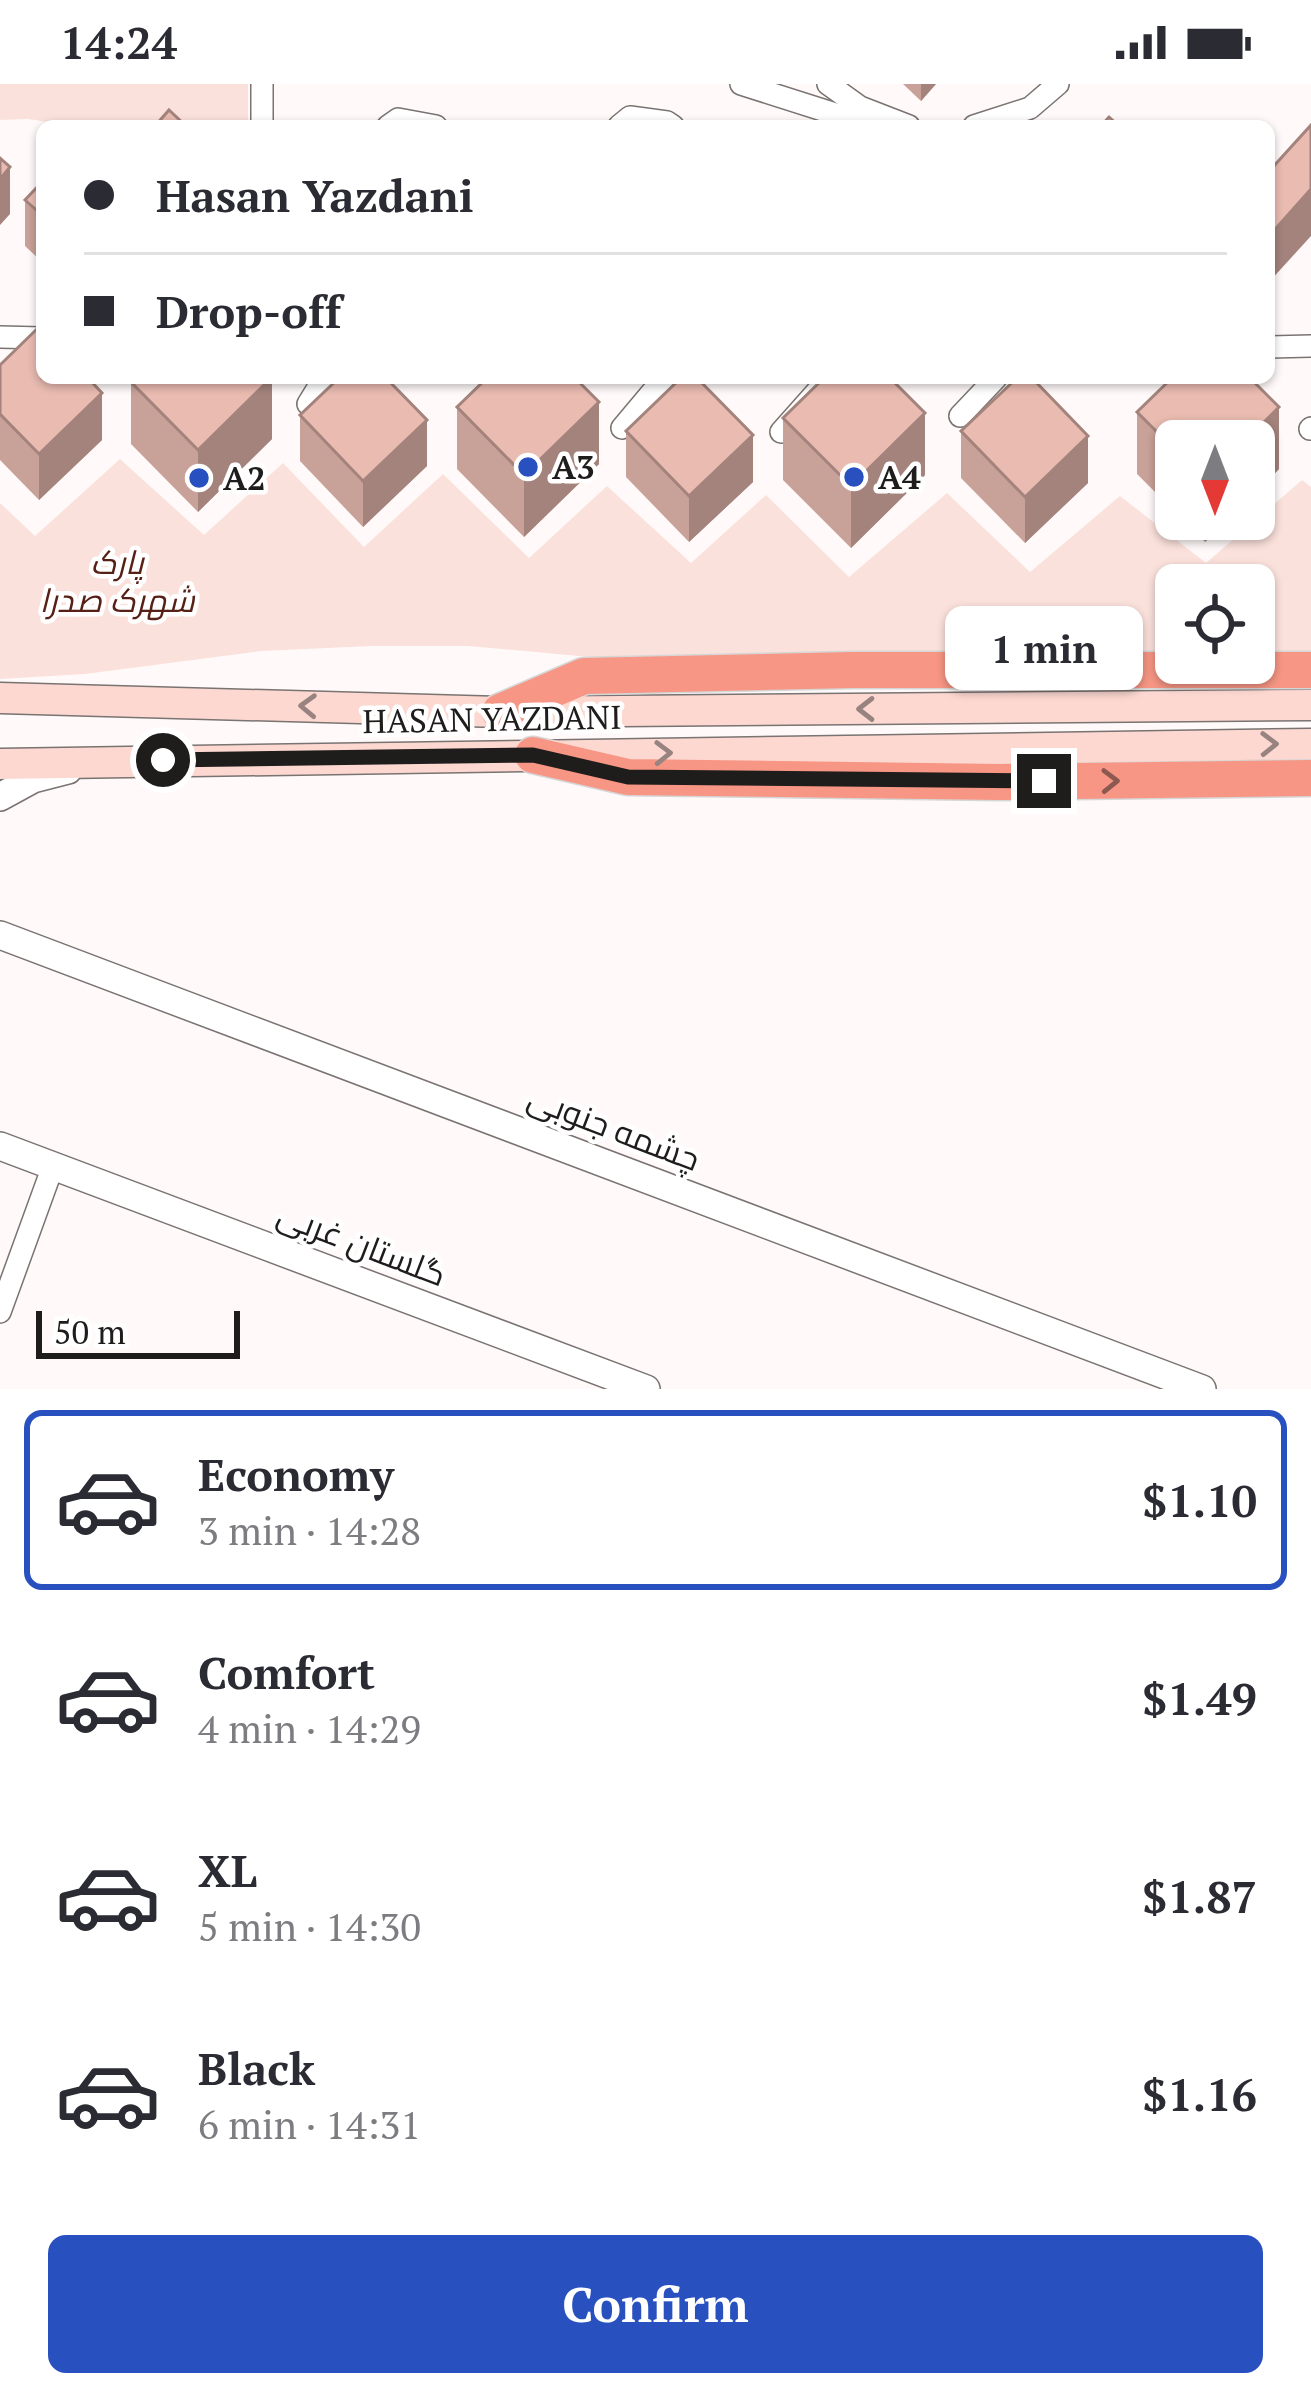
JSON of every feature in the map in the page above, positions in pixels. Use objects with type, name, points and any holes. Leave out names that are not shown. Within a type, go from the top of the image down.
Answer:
[{"type":"highway","points":[[500,712],[584,676],[852,670],[1311,670]]},
{"type":"highway","points":[[533,755],[628,777],[977,782],[1311,778]]},
{"type":"main road","name":"HASAN YAZDANI","points":[[0,698],[500,712],[1311,705]]},
{"type":"main road","name":"HASAN YAZDANI","points":[[0,764],[1311,743]]},
{"type":"street","points":[[262,84],[262,120]]},
{"type":"street","points":[[740,84],[854,120]]},
{"type":"street","points":[[828,84],[860,107],[894,120]]},
{"type":"street","points":[[993,120],[1030,108],[1058,84]]},
{"type":"street","points":[[0,337],[36,338]]},
{"type":"street","points":[[1275,347],[1311,346]]},
{"type":"street","points":[[308,404],[320,384]]},
{"type":"street","points":[[622,428],[659,384]]},
{"type":"street","points":[[782,432],[824,384]]},
{"type":"street","points":[[960,416],[990,384]]},
{"type":"street","points":[[1,798],[33,779],[101,761]]},
{"type":"street","name":"چشمه جنوبی","points":[[0,934],[1202,1389]]},
{"type":"street","name":"گلستان غربی","points":[[0,1146],[646,1389]]},
{"type":"street","points":[[0,1312],[53,1166]]},
{"type":"green space","points":[[0,84],[248,84],[248,120],[0,120]]},
{"type":"green space","name":"پارک شهرک صدرا","points":[[120,459],[204,535],[283,463],[364,547],[443,474],[529,558],[607,486],[691,563],[766,495],[849,577],[947,493],[1030,572],[1120,496],[1155,523],[1155,540],[1176,540],[1206,563],[1233,540],[1275,540],[1275,503],[1302,480],[1311,487],[1311,652],[1275,652],[1275,564],[1155,564],[1155,653],[634,661],[468,646],[372,646],[261,651],[85,674],[0,679],[0,503],[35,536]]},
{"type":"building","points":[[169,110],[180,120],[160,120]]},
{"type":"building","points":[[1311,125],[1311,189],[1275,229],[1275,165]]},
{"type":"building","points":[[0,158],[10,167],[0,179]]},
{"type":"building","points":[[36,188],[36,210],[25,200]]},
{"type":"building","points":[[36,330],[36,384],[94,384],[102,393],[39,454],[0,414],[0,365]]},
{"type":"building","points":[[133,384],[265,384],[198,450]]},
{"type":"building","points":[[333,384],[392,384],[427,420],[363,481],[300,415]]},
{"type":"building","points":[[481,384],[581,384],[599,402],[524,475],[457,407]]},
{"type":"building","points":[[675,384],[703,384],[753,435],[689,496],[626,431]]},
{"type":"building","points":[[818,384],[896,384],[925,413],[851,486],[783,418]]},
{"type":"building","points":[[1011,384],[1038,384],[1088,436],[1025,497],[961,431]]},
{"type":"building","points":[[1166,384],[1256,384],[1279,407],[1266,420],[1155,420],[1155,430],[1137,412]]},
{"type":"place","name":"A3","points":[[528,467]]},
{"type":"place","name":"A4","points":[[854,477]]},
{"type":"place","name":"A2","points":[[199,478]]},
{"type":"route","points":[[163,760],[533,755],[628,777],[1044,781]]}]
